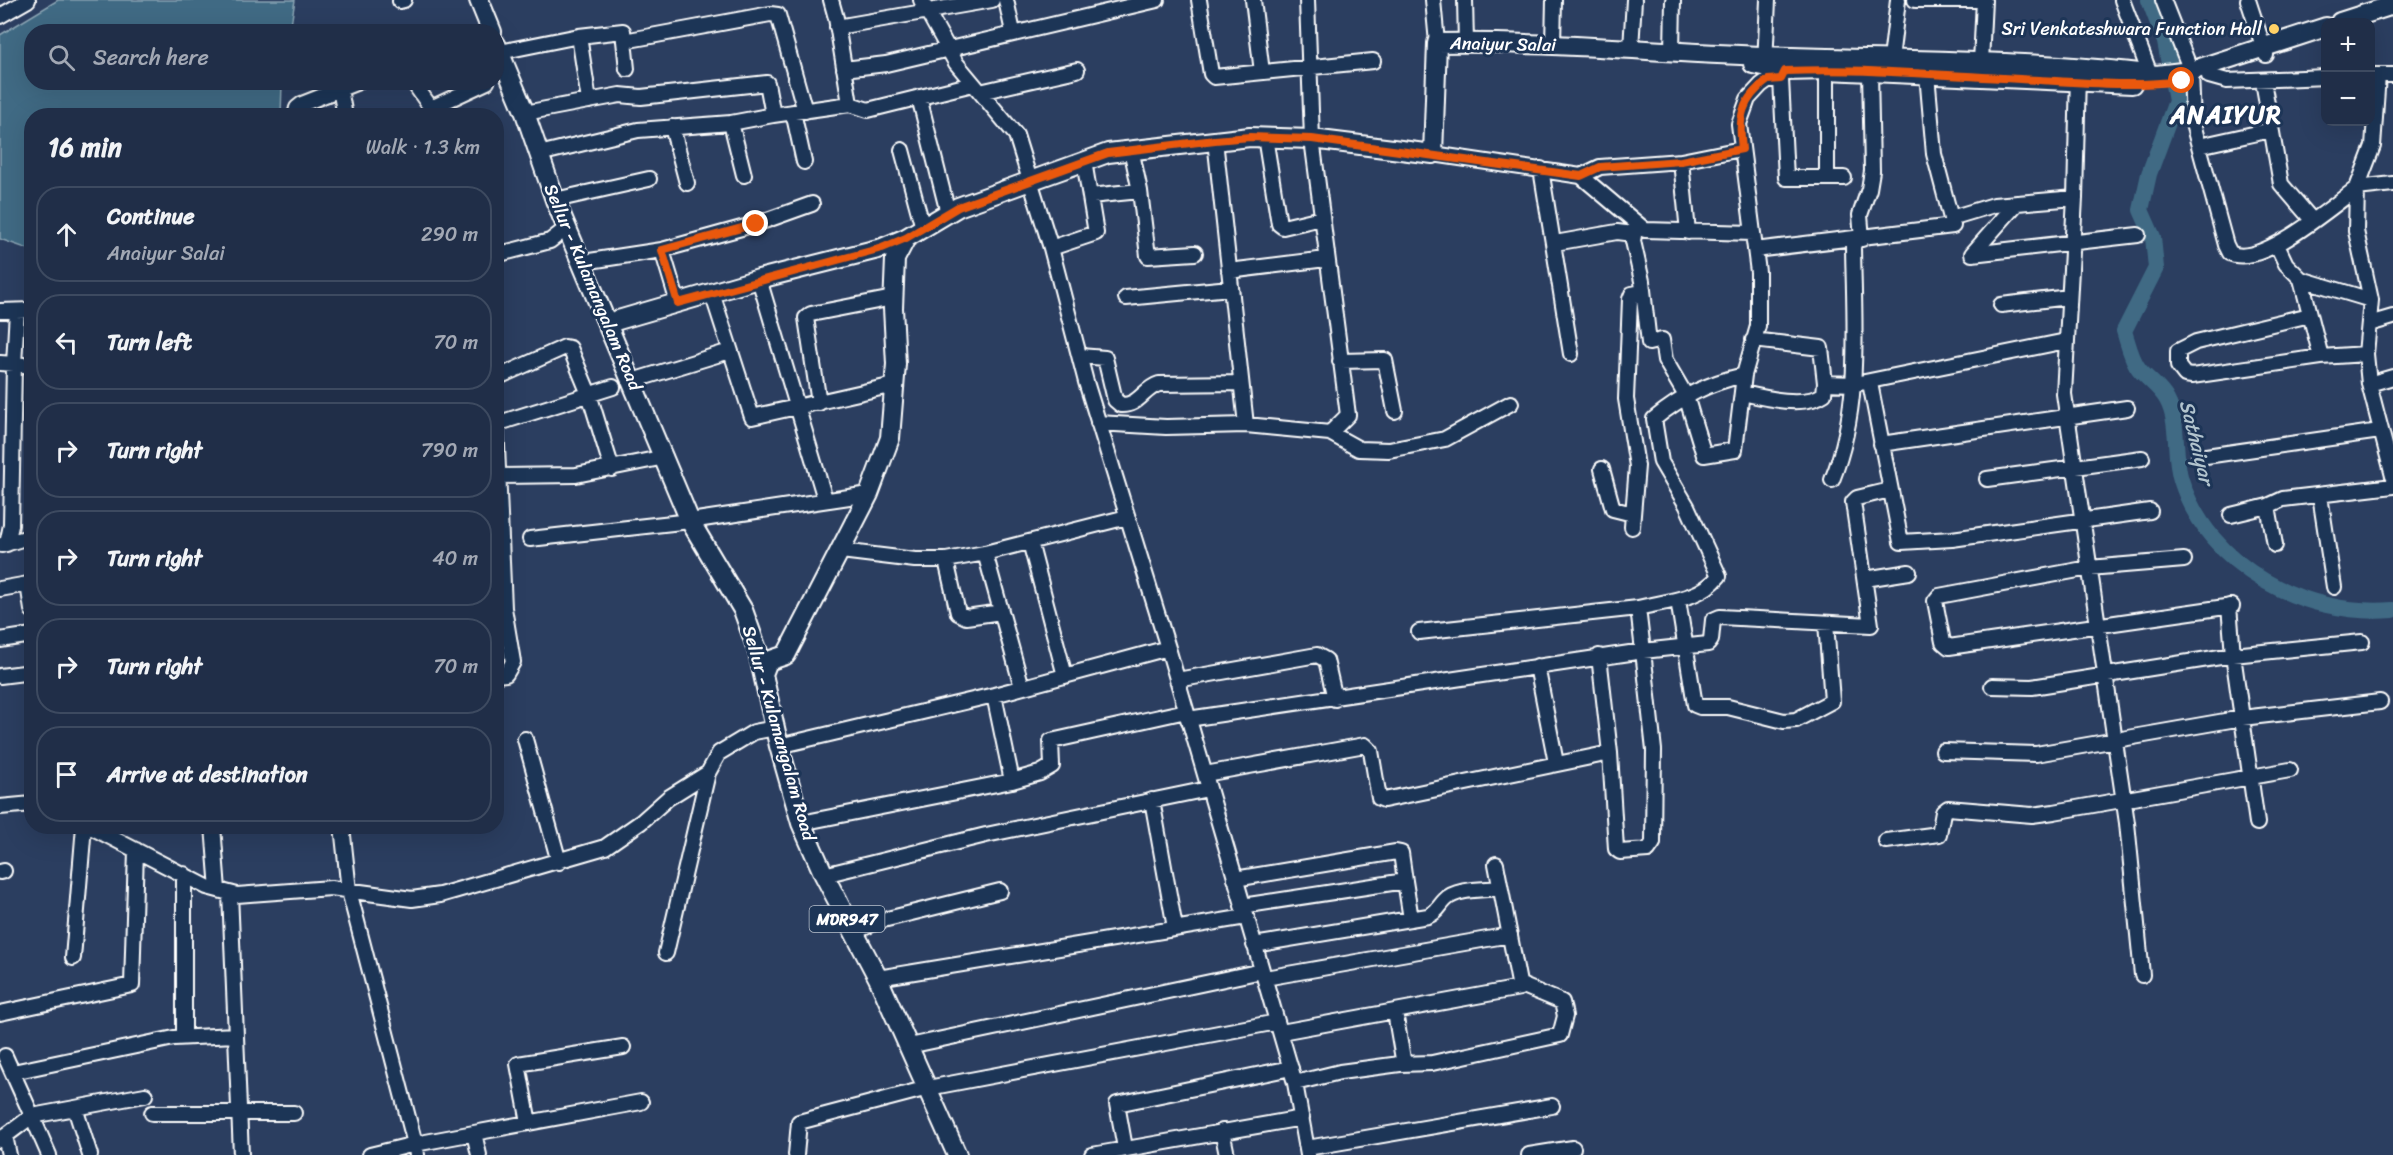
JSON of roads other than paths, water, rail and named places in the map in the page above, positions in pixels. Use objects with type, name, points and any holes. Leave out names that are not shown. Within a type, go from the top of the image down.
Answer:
[{"type":"main road","name":"Sellur - Kulamangalam Road","points":[[480,0],[488,24]]},
{"type":"main road","points":[[2352,18],[2393,5]]},
{"type":"main road","points":[[2375,20],[2393,15]]},
{"type":"main road","name":"Anaiyur Salai","points":[[1437,49],[1466,43],[1672,51],[1765,60],[1783,75],[1827,70],[1870,72],[1890,66],[1927,74],[2154,78],[2209,76],[2321,29]]},
{"type":"main road","name":"Anaiyur Salai","points":[[2186,76],[2264,51],[2321,37]]},
{"type":"main road","name":"Anaiyur Salai","points":[[1437,49],[1545,55],[1765,60],[1890,66],[1981,62],[2078,76]]},
{"type":"main road","points":[[608,323],[759,279],[882,248],[906,238],[948,213],[1029,180],[1084,161],[1131,149],[1265,137],[1312,139],[1433,154],[1437,49]]},
{"type":"main road","name":"Sellur - Kulamangalam Road","points":[[504,79],[525,112],[555,200],[632,381],[660,457],[690,521],[744,610],[764,674],[777,737],[801,823],[824,875],[878,978],[957,1155]]},
{"type":"main road","points":[[764,674],[768,661],[786,655],[869,494],[890,438],[894,385],[893,297],[896,259],[906,238]]},
{"type":"street","points":[[0,16],[28,0]]},
{"type":"street","points":[[831,0],[850,104]]},
{"type":"street","points":[[837,27],[925,6],[992,0]]},
{"type":"street","points":[[1006,0],[1013,32]]},
{"type":"street","points":[[844,69],[886,63],[1157,0]]},
{"type":"street","points":[[1198,0],[1211,74],[1214,77],[1373,62]]},
{"type":"street","points":[[1253,0],[1262,72]]},
{"type":"street","points":[[1307,0],[1312,139],[1348,415],[1330,433]]},
{"type":"street","points":[[1433,0],[1437,49]]},
{"type":"street","points":[[1465,0],[1466,43]]},
{"type":"street","points":[[1553,45],[1554,0]]},
{"type":"street","points":[[1631,48],[1634,0]]},
{"type":"street","points":[[1672,51],[1673,0]]},
{"type":"street","points":[[1765,60],[1768,0]]},
{"type":"street","points":[[1890,66],[1898,0]]},
{"type":"street","points":[[1913,0],[1976,0]]},
{"type":"street","points":[[1981,62],[1984,0]]},
{"type":"street","points":[[2122,0],[2154,78]]},
{"type":"street","points":[[2163,0],[2186,76],[2199,146],[2230,253],[2246,256],[2277,245],[2357,188],[2368,167],[2373,146],[2373,126]]},
{"type":"street","points":[[2248,0],[2264,51]]},
{"type":"street","points":[[925,6],[947,47],[1016,135],[1051,248],[1098,423],[1168,648],[1291,1068],[1308,1151],[1552,1106]]},
{"type":"street","points":[[624,41],[770,14],[778,15],[799,111],[804,162]]},
{"type":"street","points":[[504,37],[579,36],[623,31],[627,69]]},
{"type":"street","points":[[579,36],[589,101]]},
{"type":"street","points":[[539,154],[638,130],[730,123],[850,104],[868,110],[919,97],[1077,70]]},
{"type":"street","points":[[1827,70],[1827,178]]},
{"type":"street","points":[[1832,480],[1843,453],[1855,384],[1853,246],[1859,239],[1860,216],[1872,171],[1870,72]]},
{"type":"street","points":[[1755,250],[1953,226],[1934,154],[1927,74]]},
{"type":"street","points":[[1635,228],[1633,241],[1643,292],[1649,343],[1662,340],[1665,360],[1686,396],[1702,452],[1707,456],[1735,450],[1744,375],[1758,326],[1758,273],[1739,124],[1748,99],[1768,80],[1783,75],[1786,178],[1844,178]]},
{"type":"street","points":[[2375,75],[2393,75]]},
{"type":"street","points":[[2078,76],[2075,198],[2064,394],[2130,844],[2142,975]]},
{"type":"street","points":[[2209,76],[2227,81],[2321,77]]},
{"type":"street","points":[[2263,81],[2281,184],[2312,220]]},
{"type":"street","points":[[525,112],[620,95],[641,97],[767,83],[773,115]]},
{"type":"street","points":[[297,108],[337,90]]},
{"type":"street","points":[[340,90],[344,108]]},
{"type":"street","points":[[417,90],[427,108]]},
{"type":"street","points":[[437,108],[472,90]]},
{"type":"street","points":[[919,97],[948,213]]},
{"type":"street","points":[[730,123],[744,175]]},
{"type":"street","points":[[672,127],[687,183]]},
{"type":"street","points":[[2199,146],[2271,130]]},
{"type":"street","points":[[1265,137],[1279,224],[1283,226],[1321,218]]},
{"type":"street","points":[[1215,140],[1246,425]]},
{"type":"street","points":[[1131,149],[1140,191],[1148,256],[1195,253]]},
{"type":"street","points":[[1433,154],[1581,176],[1600,167],[1681,161],[1742,149]]},
{"type":"street","points":[[902,150],[923,228]]},
{"type":"street","points":[[1051,248],[1096,232],[1084,161]]},
{"type":"street","points":[[1681,161],[1688,232]]},
{"type":"street","points":[[1541,170],[1572,354]]},
{"type":"street","points":[[1581,176],[1635,228],[1645,231],[1753,233]]},
{"type":"street","points":[[555,200],[649,179]]},
{"type":"street","points":[[2357,188],[2393,183]]},
{"type":"street","points":[[2231,514],[2268,506],[2283,499],[2320,496],[2393,477],[2369,384],[2366,354],[2371,300],[2357,239],[2357,188]]},
{"type":"street","points":[[1090,196],[1140,191]]},
{"type":"street","points":[[1951,218],[1994,205],[2075,198]]},
{"type":"street","points":[[2017,203],[1972,254],[2138,235]]},
{"type":"street","points":[[583,262],[662,250],[756,224],[812,204]]},
{"type":"street","points":[[504,253],[550,241],[568,227]]},
{"type":"street","points":[[1555,243],[1635,228]]},
{"type":"street","points":[[2277,245],[2286,264],[2301,279],[2371,300]]},
{"type":"street","points":[[662,250],[678,303]]},
{"type":"street","points":[[1228,271],[1326,259]]},
{"type":"street","points":[[759,279],[825,499]]},
{"type":"street","points":[[2301,279],[2321,357]]},
{"type":"street","points":[[1126,298],[1230,288]]},
{"type":"street","points":[[1602,469],[1613,509],[1632,521],[1637,456],[1626,399],[1630,299],[1632,294],[1643,292]]},
{"type":"street","points":[[712,293],[752,417],[894,385]]},
{"type":"street","points":[[819,403],[806,318],[811,314],[893,297]]},
{"type":"street","points":[[2001,305],[2069,297]]},
{"type":"street","points":[[0,311],[24,311]]},
{"type":"street","points":[[4,545],[11,525],[17,311]]},
{"type":"street","points":[[2310,315],[2196,342],[2178,351],[2178,366],[2185,375],[2192,376],[2321,357],[2366,354]]},
{"type":"street","points":[[2369,324],[2393,317]]},
{"type":"street","points":[[1743,393],[1778,401],[1817,398],[1824,394],[1821,348],[1754,340]]},
{"type":"street","points":[[1825,383],[1870,383],[2066,341]]},
{"type":"street","points":[[504,374],[565,346],[574,352],[612,469]]},
{"type":"street","points":[[632,381],[730,351]]},
{"type":"street","points":[[1080,356],[1105,358],[1115,400],[1121,405],[1134,404],[1152,386],[1159,384],[1240,383]]},
{"type":"street","points":[[1340,361],[1385,360],[1395,411]]},
{"type":"street","points":[[0,363],[24,365]]},
{"type":"street","points":[[1419,632],[1638,608],[1678,600],[1710,587],[1719,576],[1687,506],[1661,462],[1654,419],[1686,396],[1713,382],[1744,375]]},
{"type":"street","points":[[2369,384],[2393,377]]},
{"type":"street","points":[[1870,383],[1900,540],[1904,543],[2082,522],[2150,511]]},
{"type":"street","points":[[504,421],[613,387]]},
{"type":"street","points":[[1098,423],[1166,427],[1246,425],[1330,433],[1359,449],[1389,450],[1445,439],[1511,403]]},
{"type":"street","points":[[1881,444],[2127,408]]},
{"type":"street","points":[[2199,457],[2380,431]]},
{"type":"street","points":[[504,476],[576,475],[660,457]]},
{"type":"street","points":[[1987,478],[2142,458]]},
{"type":"street","points":[[801,823],[1012,781],[1040,773],[1052,766],[1051,741],[1187,715],[1335,699],[1599,656],[1686,648],[1710,642],[1713,620],[1720,617],[1871,625],[1853,502],[1857,498],[1890,490]]},
{"type":"street","points":[[530,539],[690,521],[869,494]]},
{"type":"street","points":[[2320,496],[2334,587]]},
{"type":"street","points":[[2268,506],[2275,545]]},
{"type":"street","points":[[841,551],[915,560],[946,561],[1127,517]]},
{"type":"street","points":[[4,545],[24,539]]},
{"type":"street","points":[[1030,542],[1065,676]]},
{"type":"street","points":[[985,553],[1022,687]]},
{"type":"street","points":[[2184,560],[2089,568],[1939,596],[1935,601],[1943,642],[1949,647],[2230,606],[2233,655],[2257,823]]},
{"type":"street","points":[[504,561],[504,608],[513,662],[504,674]]},
{"type":"street","points":[[946,561],[958,613],[966,617],[1001,612]]},
{"type":"street","points":[[1865,579],[1909,572]]},
{"type":"street","points":[[0,589],[24,585]]},
{"type":"street","points":[[1678,600],[1695,705],[1728,707],[1774,720],[1796,720],[1832,701],[1826,623]]},
{"type":"street","points":[[1599,656],[1610,753],[1616,849],[1620,852],[1648,850],[1653,843],[1654,750],[1638,608]]},
{"type":"street","points":[[0,640],[24,636]]},
{"type":"street","points":[[1992,686],[2032,687],[2233,655],[2362,642]]},
{"type":"street","points":[[666,952],[708,773],[719,753],[754,732],[777,737],[994,695],[1168,648]]},
{"type":"street","points":[[1177,680],[1317,655],[1326,660],[1335,699]]},
{"type":"street","points":[[1538,666],[1556,763]]},
{"type":"street","points":[[0,676],[24,673]]},
{"type":"street","points":[[994,695],[1012,781]]},
{"type":"street","points":[[1943,751],[2036,754],[2242,718],[2380,702]]},
{"type":"street","points":[[525,739],[558,862]]},
{"type":"street","points":[[1205,774],[1365,745],[1371,751],[1378,798],[1384,801],[1610,753]]},
{"type":"street","points":[[1887,841],[1939,834],[1943,812],[1948,808],[2032,814],[2123,801],[2250,775],[2290,770]]},
{"type":"street","points":[[116,834],[136,850],[224,892],[237,895],[331,888],[412,899],[440,895],[605,847],[668,798],[708,773]]},
{"type":"street","points":[[824,875],[986,835],[1208,789]]},
{"type":"street","points":[[1152,800],[1175,928]]},
{"type":"street","points":[[0,807],[24,805]]},
{"type":"street","points":[[73,958],[83,834]]},
{"type":"street","points":[[214,834],[224,892],[235,1035],[240,1155]]},
{"type":"street","points":[[343,834],[349,891],[416,1150]]},
{"type":"street","points":[[0,1013],[132,985],[136,850]]},
{"type":"street","points":[[1235,879],[1401,853],[1411,919]]},
{"type":"street","points":[[1496,864],[1521,985]]},
{"type":"street","points":[[184,874],[184,1037]]},
{"type":"street","points":[[878,978],[1175,928],[1244,911],[1405,881]]},
{"type":"street","points":[[1254,945],[1411,919],[1435,913],[1445,900],[1453,895],[1500,888]]},
{"type":"street","points":[[854,932],[879,921],[1000,891]]},
{"type":"street","points":[[909,1046],[1263,974],[1510,935]]},
{"type":"street","points":[[796,1155],[799,1122],[928,1088],[1279,1027],[1395,1012],[1515,990],[1521,985]]},
{"type":"street","points":[[1295,1083],[1340,1072],[1400,1064],[1432,1063],[1560,1035],[1565,1016],[1562,1002],[1521,985]]},
{"type":"street","points":[[1395,1012],[1403,1059],[1400,1064]]},
{"type":"street","points":[[13,1072],[184,1037],[235,1035]]},
{"type":"street","points":[[529,1123],[518,1064],[623,1047]]},
{"type":"street","points":[[2,1054],[13,1072],[49,1155]]},
{"type":"street","points":[[1125,1148],[1117,1104],[1291,1068]]},
{"type":"street","points":[[9,1155],[2,1138],[32,1116],[144,1095]]},
{"type":"street","points":[[370,1155],[416,1150],[474,1133],[641,1102]]},
{"type":"street","points":[[75,1108],[90,1155]]},
{"type":"street","points":[[152,1113],[294,1113]]},
{"type":"street","points":[[1092,1155],[1302,1118]]},
{"type":"street","points":[[1222,1131],[1227,1155]]},
{"type":"street","points":[[474,1133],[479,1155]]},
{"type":"street","points":[[1529,1155],[1572,1148]]},
{"type":"water","points":[[58,0],[295,0],[291,24],[24,24],[24,90],[282,90],[281,108],[24,108],[24,248],[0,239],[0,35]]},
{"type":"waterway","name":"Sathaiyar","points":[[2149,0],[2165,42],[2176,101],[2149,174],[2141,210],[2153,237],[2156,268],[2124,331],[2136,365],[2161,392],[2171,409],[2181,480],[2194,511],[2213,538],[2237,562],[2264,581],[2294,595],[2326,605],[2359,610],[2393,610]]},
{"type":"place","name":"Sri Venkateshwara Function Hall","points":[[2274,29]]},
{"type":"district","name":"ANAIYUR","points":[[2226,115]]}]
